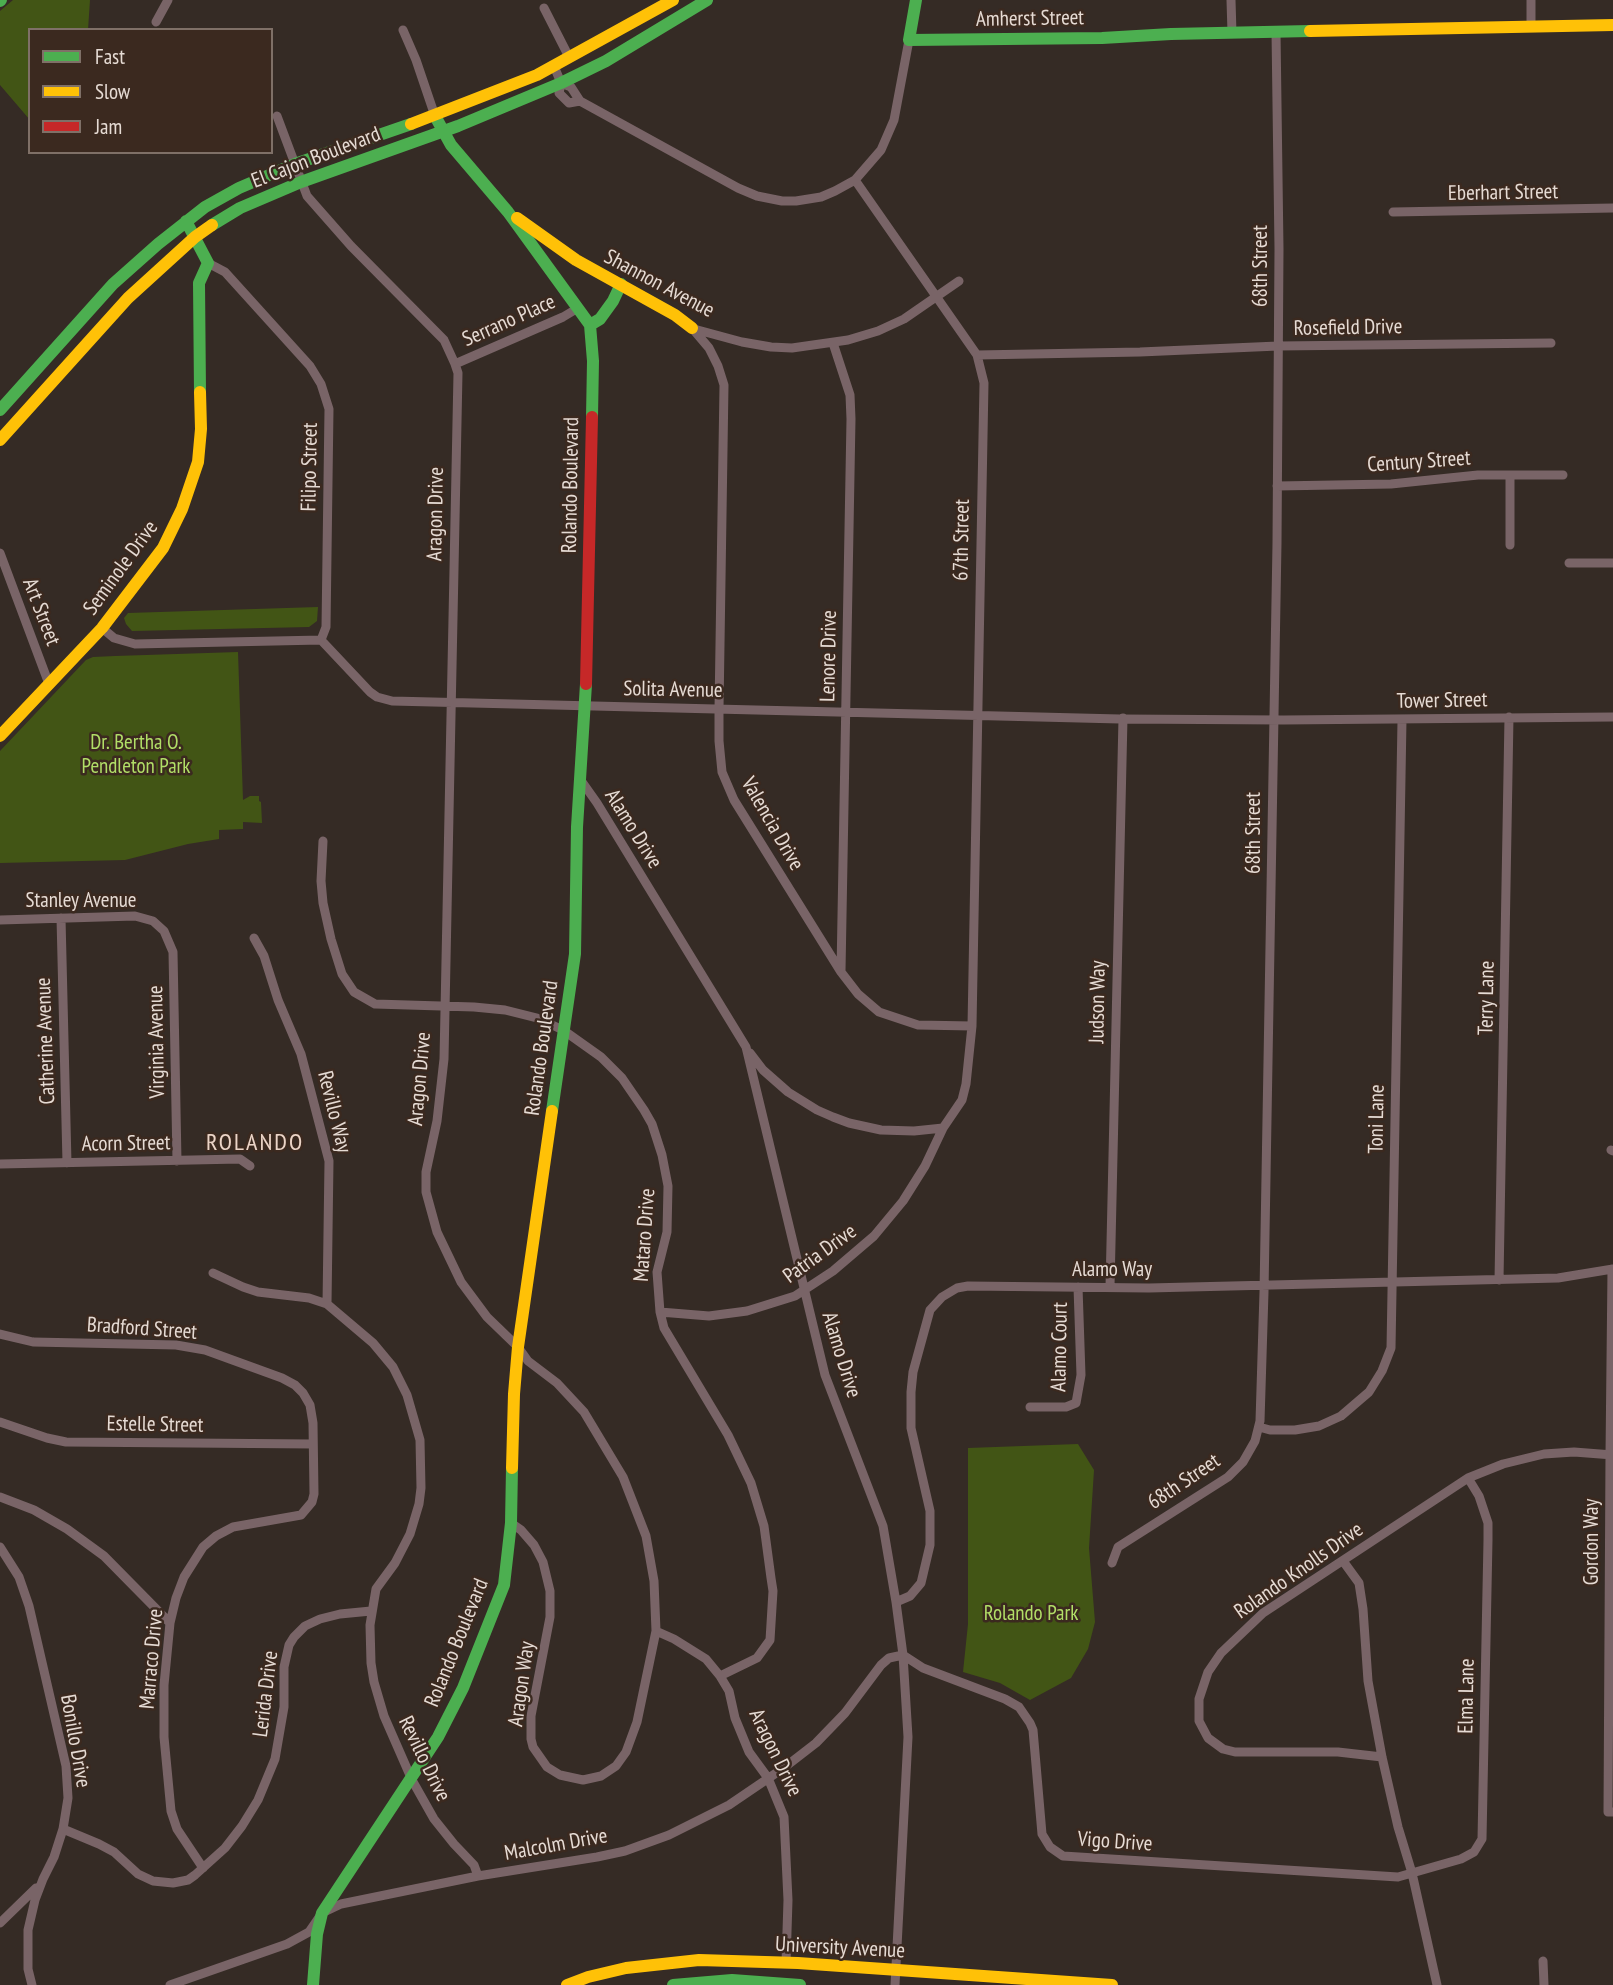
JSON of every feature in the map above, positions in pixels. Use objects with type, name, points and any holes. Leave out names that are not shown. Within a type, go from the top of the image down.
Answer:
[{"type":"street","points":[[156,22],[168,0]]},
{"type":"street","name":"El Cajon Boulevard","points":[[0,410],[113,284],[155,246],[205,207],[239,188],[295,164],[435,116],[554,66],[673,0]]},
{"type":"street","name":"El Cajon Boulevard","points":[[0,440],[128,298],[195,237],[240,208],[301,182],[443,132],[561,83],[606,61],[707,0]]},
{"type":"street","points":[[554,66],[561,83],[571,87],[580,101],[738,188],[757,196],[796,201],[828,194],[855,180],[881,150],[894,120],[916,0]]},
{"type":"street","points":[[1231,0],[1232,33]]},
{"type":"street","points":[[1531,0],[1531,27]]},
{"type":"street","points":[[544,8],[569,57]]},
{"type":"street","name":"Amherst Street","points":[[909,40],[1102,38],[1613,25]]},
{"type":"street","points":[[403,30],[435,116],[451,145],[508,212],[590,325],[600,319],[621,285]]},
{"type":"street","name":"68th Street","points":[[1112,1563],[1118,1547],[1236,1469],[1255,1441],[1259,1427],[1264,1284],[1277,486],[1279,190],[1276,32]]},
{"type":"street","name":"Aragon Drive","points":[[277,116],[307,196],[345,239],[444,340],[458,373],[444,1059],[437,1121],[426,1172],[426,1192],[437,1232],[461,1282],[487,1317],[518,1347],[528,1361],[556,1383],[584,1412],[623,1476],[646,1536],[654,1581],[656,1632],[674,1639],[706,1659],[720,1676],[729,1692],[735,1718],[749,1752],[768,1778],[784,1817],[788,1895],[785,1985]]},
{"type":"street","name":"67th Street","points":[[855,180],[977,355],[984,383],[972,1026],[962,1100],[943,1128]]},
{"type":"street","name":"Eberhart Street","points":[[1393,212],[1613,208]]},
{"type":"street","name":"Shannon Avenue","points":[[508,212],[576,260],[675,315],[692,328],[771,347],[792,348],[863,336],[915,313],[959,281]]},
{"type":"street","name":"Filipo Street","points":[[186,221],[208,264],[225,272],[310,366],[321,384],[330,409],[326,626],[321,640]]},
{"type":"street","name":"Seminole Drive","points":[[0,736],[102,628],[167,542],[180,514],[198,462],[201,429],[199,283],[208,264]]},
{"type":"street","name":"Serrano Place","points":[[455,364],[578,308]]},
{"type":"street","name":"Rolando Boulevard","points":[[313,1985],[317,1934],[322,1913],[438,1738],[463,1688],[504,1585],[511,1523],[514,1394],[518,1347],[575,954],[580,779],[586,706],[593,361],[590,325]]},
{"type":"street","name":"Valencia Drive","points":[[692,328],[709,348],[724,385],[719,709],[722,772],[734,800],[841,972],[858,994],[879,1012],[918,1025],[972,1026]]},
{"type":"street","name":"Lenore Drive","points":[[833,343],[850,394],[851,419],[841,972]]},
{"type":"street","name":"Rosefield Drive","points":[[977,355],[1152,352],[1278,346],[1551,343]]},
{"type":"street","name":"Century Street","points":[[1277,486],[1391,484],[1478,475],[1563,475]]},
{"type":"street","points":[[1510,475],[1510,545]]},
{"type":"street","name":"Art Street","points":[[0,553],[49,684]]},
{"type":"street","points":[[1569,563],[1613,563]]},
{"type":"street","points":[[102,628],[114,638],[135,644],[321,640]]},
{"type":"street","name":"Solita Avenue","points":[[321,640],[377,697],[392,701],[1272,720]]},
{"type":"street","name":"Terry Lane","points":[[1499,1280],[1509,717]]},
{"type":"street","name":"Judson Way","points":[[1110,1287],[1123,718]]},
{"type":"street","name":"Tower Street","points":[[1272,720],[1613,718]]},
{"type":"street","name":"Toni Lane","points":[[1259,1427],[1295,1430],[1319,1426],[1341,1416],[1369,1392],[1382,1371],[1391,1348],[1402,720]]},
{"type":"street","name":"Alamo Drive","points":[[580,779],[746,1047],[825,1375],[883,1526],[903,1655],[908,1737],[895,1985]]},
{"type":"street","name":"Mataro Drive","points":[[323,841],[323,903],[338,962],[349,986],[360,997],[375,1004],[474,1007],[505,1010],[537,1018],[564,1030],[601,1057],[622,1078],[644,1110],[658,1140],[666,1171],[669,1202],[667,1232],[657,1272],[664,1328],[728,1435],[751,1483],[764,1526],[773,1591],[769,1640],[757,1658],[720,1676]]},
{"type":"street","name":"Stanley Avenue","points":[[0,920],[135,916],[160,925]]},
{"type":"street","name":"Catherine Avenue","points":[[61,918],[67,1163]]},
{"type":"street","name":"Virginia Avenue","points":[[160,925],[173,952],[177,1161]]},
{"type":"street","name":"Revillo Way","points":[[254,937],[302,1054],[329,1161],[327,1304]]},
{"type":"street","points":[[746,1047],[763,1070],[788,1092],[832,1117],[881,1130],[943,1128]]},
{"type":"street","name":"Patria Drive","points":[[660,1312],[709,1316],[737,1313],[779,1302],[804,1291],[848,1259],[890,1217],[926,1166],[943,1128]]},
{"type":"street","name":"Acorn Street","points":[[0,1164],[240,1158],[250,1166]]},
{"type":"street","name":"Alamo Way","points":[[896,1602],[910,1596],[921,1583],[930,1545],[930,1511],[911,1428],[913,1372],[930,1310],[942,1297],[957,1288],[1499,1280],[1558,1278],[1613,1269]]},
{"type":"street","name":"Gordon Way","points":[[1613,1269],[1608,1812],[1613,1812]]},
{"type":"street","name":"Revillo Drive","points":[[213,1273],[258,1292],[309,1298],[327,1304],[373,1343],[393,1367],[407,1395],[420,1440],[421,1488],[415,1519],[399,1556],[376,1589],[371,1611],[370,1644],[376,1691],[387,1725],[412,1780],[434,1819],[474,1865],[478,1876]]},
{"type":"street","name":"Alamo Court","points":[[1030,1407],[1066,1407],[1076,1404],[1081,1375],[1078,1287]]},
{"type":"street","name":"Bradford Street","points":[[0,1334],[33,1342],[176,1345],[205,1350],[295,1385],[310,1405],[313,1444]]},
{"type":"street","name":"Estelle Street","points":[[0,1422],[66,1442],[313,1444]]},
{"type":"street","name":"Marraco Drive","points":[[203,1868],[177,1829],[171,1811],[164,1737],[164,1685],[170,1623],[176,1598],[184,1577],[203,1547],[216,1536],[233,1527],[300,1515],[308,1509],[314,1494],[313,1444]]},
{"type":"street","name":"Rolando Knolls Drive","points":[[1382,1757],[1338,1752],[1229,1751],[1218,1746],[1208,1738],[1199,1721],[1201,1690],[1208,1672],[1221,1653],[1263,1613],[1468,1478],[1503,1464],[1544,1454],[1574,1452],[1611,1455]]},
{"type":"street","name":"Elma Lane","points":[[1412,1872],[1466,1858],[1474,1852],[1482,1839],[1488,1523],[1479,1496],[1468,1478]]},
{"type":"street","points":[[0,1497],[34,1510],[67,1529],[104,1556],[170,1623]]},
{"type":"street","name":"Aragon Way","points":[[511,1523],[534,1545],[543,1562],[550,1591],[550,1617],[531,1716],[531,1739],[537,1754],[553,1772],[576,1780],[592,1779],[609,1772],[622,1760],[637,1722],[656,1632]]},
{"type":"street","name":"Bonillo Drive","points":[[0,1547],[19,1577],[29,1606],[66,1766],[68,1798],[63,1829],[54,1857],[34,1900],[28,1930],[28,1969],[32,1985]]},
{"type":"street","points":[[1343,1561],[1359,1583],[1368,1681],[1382,1757],[1398,1827],[1412,1872],[1437,1985]]},
{"type":"street","name":"Lerida Drive","points":[[63,1829],[114,1852],[138,1874],[153,1881],[173,1883],[188,1880],[225,1848],[258,1800],[275,1759],[284,1707],[284,1667],[289,1645],[294,1637],[304,1626],[320,1619],[371,1611]]},
{"type":"street","name":"Vigo Drive","points":[[903,1655],[923,1668],[1005,1699],[1019,1707],[1033,1730],[1042,1834],[1050,1847],[1063,1856],[1398,1877],[1412,1872]]},
{"type":"street","name":"Malcolm Drive","points":[[170,1985],[287,1944],[309,1932],[322,1913],[341,1904],[478,1876],[597,1857],[669,1835],[729,1805],[785,1767],[828,1732],[881,1665],[889,1658],[903,1655]]},
{"type":"street","points":[[0,1923],[33,1893],[43,1879]]},
{"type":"street","name":"University Avenue","points":[[567,1985],[651,1964],[699,1960],[786,1963],[1112,1985]]},
{"type":"street","points":[[1543,1961],[1544,1985]]},
{"type":"street","name":"University Avenue","points":[[673,1985],[732,1980],[800,1985]]},
{"type":"green space","points":[[13,0],[90,0],[88,28],[28,28],[28,118],[0,85],[0,11]]},
{"type":"green space","points":[[318,607],[317,621],[309,627],[132,631],[124,618],[128,613]]},
{"type":"green space","name":"Dr. Bertha O. Pendleton Park","points":[[238,652],[243,800],[250,796],[259,796],[262,823],[243,822],[243,829],[219,830],[219,839],[125,860],[0,863],[0,751],[86,660],[93,657]]},
{"type":"green space","name":"Rolando Park","points":[[1078,1444],[1094,1470],[1089,1548],[1095,1622],[1088,1649],[1071,1678],[1030,1700],[1000,1683],[963,1672],[968,1624],[968,1448]]},
{"type":"traffic: fast","points":[[212,225],[240,208],[301,182],[458,126],[561,83],[606,61],[707,0]]},
{"type":"traffic: fast","points":[[916,0],[909,40],[1102,38],[1310,31]]},
{"type":"traffic: fast","points":[[435,116],[451,145],[508,212],[590,325],[593,361],[592,417]]},
{"type":"traffic: fast","points":[[0,410],[113,284],[205,207],[239,188],[295,164],[411,124]]},
{"type":"traffic: fast","points":[[186,221],[208,263],[199,283],[200,392]]},
{"type":"traffic: fast","points":[[590,325],[600,319],[621,284]]},
{"type":"traffic: fast","points":[[552,1111],[575,954],[577,827],[586,684]]},
{"type":"traffic: fast","points":[[313,1985],[317,1934],[322,1913],[438,1737],[463,1688],[504,1585],[511,1523],[512,1468]]},
{"type":"traffic: fast","points":[[673,1985],[732,1980],[800,1985]]},
{"type":"traffic: slow","points":[[411,124],[537,75],[673,0]]},
{"type":"traffic: slow","points":[[1310,31],[1613,25]]},
{"type":"traffic: slow","points":[[517,218],[576,260],[675,315],[692,328]]},
{"type":"traffic: slow","points":[[0,440],[128,298],[212,225]]},
{"type":"traffic: slow","points":[[0,736],[102,628],[163,548],[182,509],[198,462],[200,392]]},
{"type":"traffic: slow","points":[[512,1468],[518,1347],[552,1111]]},
{"type":"traffic: slow","points":[[567,1985],[626,1968],[699,1960],[798,1963],[1112,1985]]},
{"type":"traffic: jam","points":[[586,684],[592,417]]},
{"type":"district","name":"ROLANDO","points":[[255,1143]]}]
